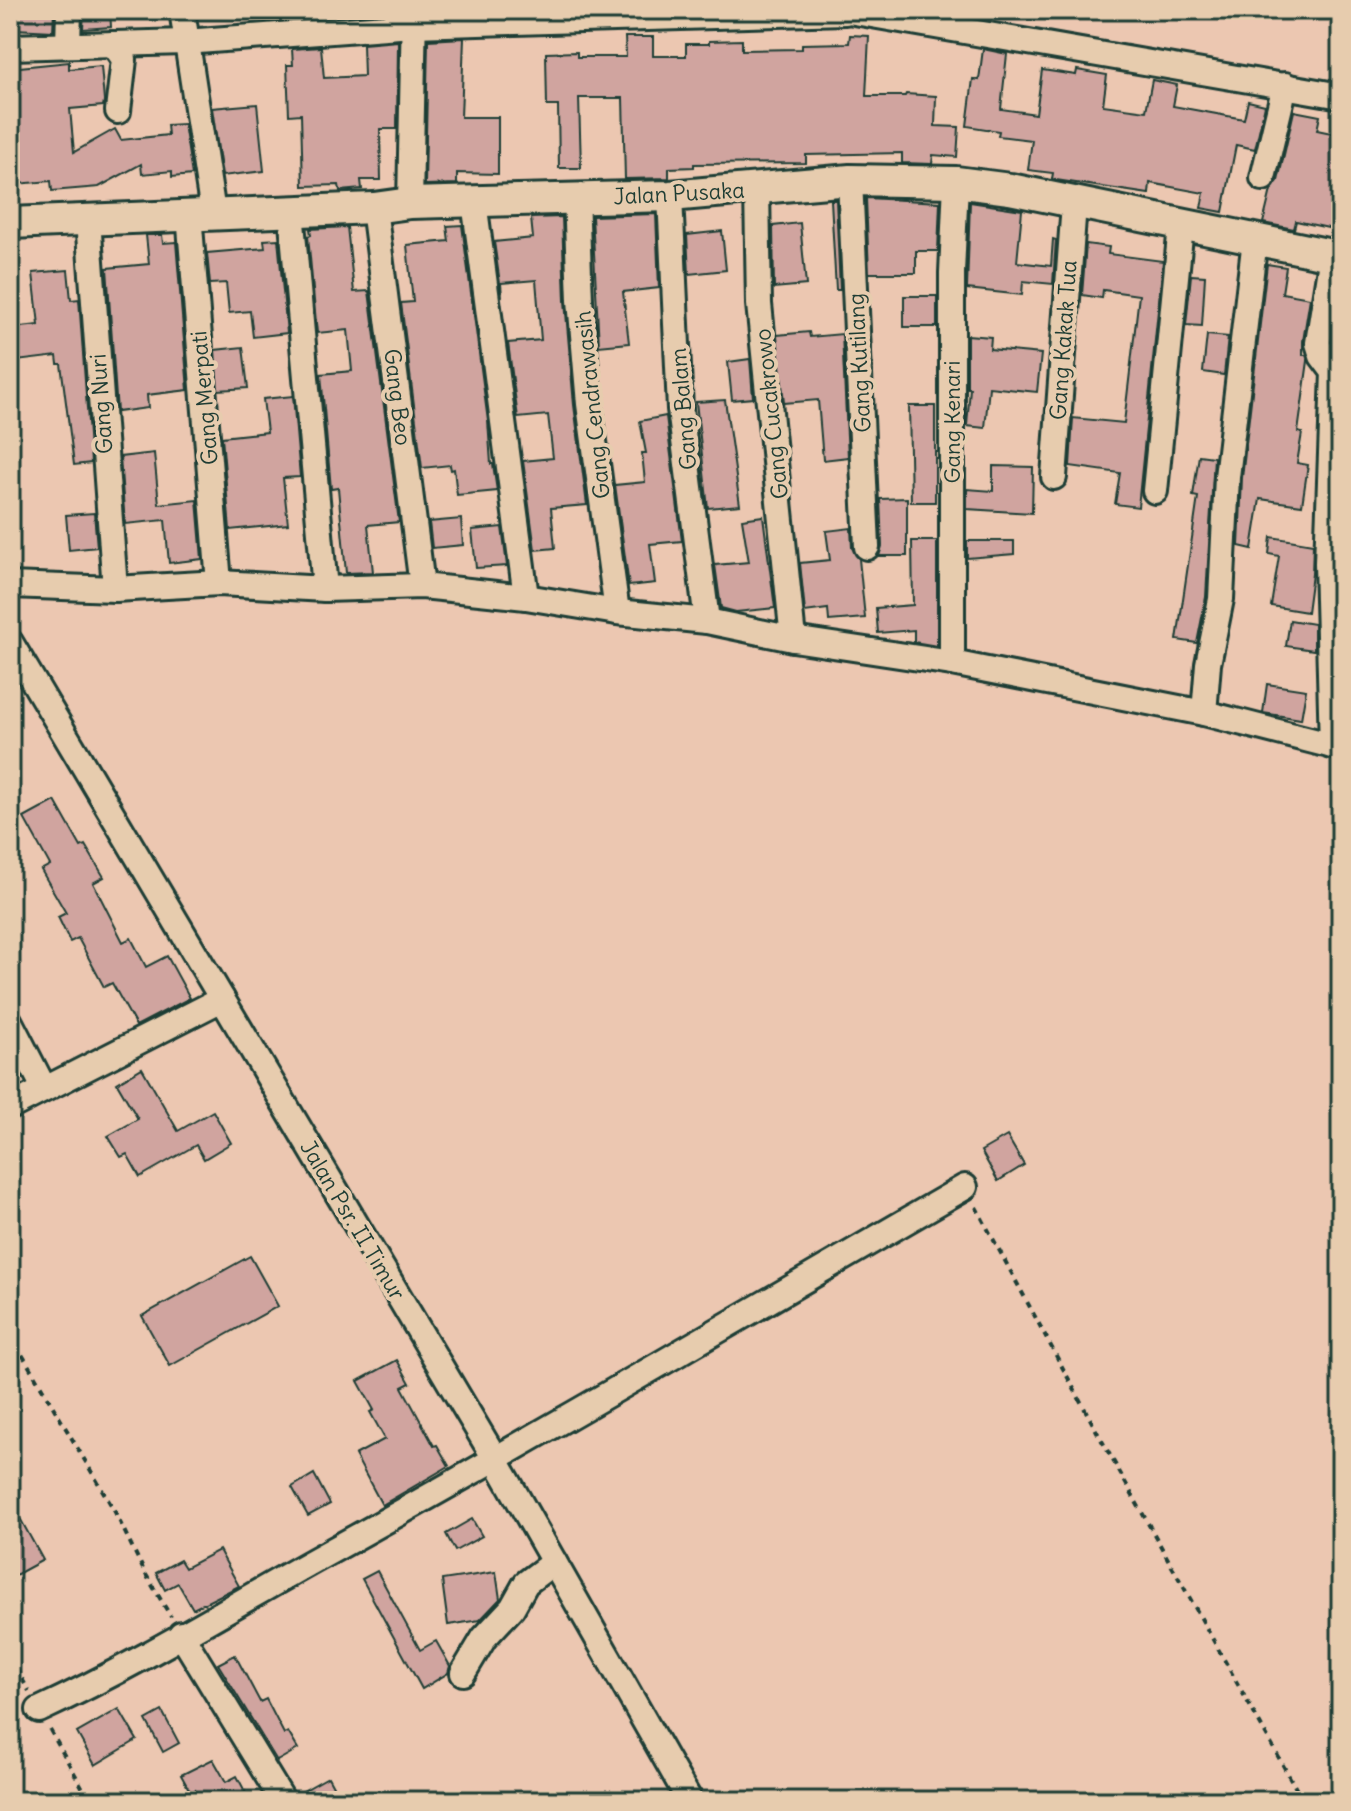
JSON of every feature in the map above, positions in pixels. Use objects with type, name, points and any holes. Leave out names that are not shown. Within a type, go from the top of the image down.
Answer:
[{"type":"main road","name":"Jalan Pusaka","points":[[10,223],[374,208],[410,203],[670,196],[850,180],[956,182],[1010,189],[1336,256]]},
{"type":"street","points":[[68,45],[69,10]]},
{"type":"street","name":"Gang Merpati","points":[[182,10],[201,213],[219,583]]},
{"type":"street","points":[[10,47],[185,42],[414,18],[844,11],[1341,96]]},
{"type":"street","points":[[410,203],[414,18]]},
{"type":"street","points":[[113,44],[124,59],[118,111]]},
{"type":"street","points":[[1263,178],[1285,85]]},
{"type":"street","name":"Gang Kutilang","points":[[850,180],[867,547]]},
{"type":"street","name":"Gang Kenari","points":[[952,663],[952,273],[956,182]]},
{"type":"street","name":"Gang Cucakrowo","points":[[757,189],[759,304],[793,639]]},
{"type":"street","name":"Gang Balam","points":[[670,196],[680,409],[707,621]]},
{"type":"street","name":"Gang Cendrawasih","points":[[576,197],[580,300],[589,404],[617,612]]},
{"type":"street","points":[[474,201],[526,597]]},
{"type":"street","name":"Gang Kakak Tua","points":[[1054,477],[1074,204]]},
{"type":"street","name":"Gang Beo","points":[[374,208],[422,586]]},
{"type":"street","points":[[291,211],[325,589]]},
{"type":"street","name":"Gang Nuri","points":[[88,220],[115,589]]},
{"type":"street","points":[[1155,491],[1181,226]]},
{"type":"street","points":[[1204,713],[1208,664],[1221,599],[1227,477],[1255,239]]},
{"type":"street","points":[[10,585],[115,589],[219,583],[325,589],[422,586],[526,597],[617,612],[707,621],[793,639],[952,663],[1204,713],[1337,747],[1327,563],[1334,372],[1322,356],[1318,343],[1336,256]]},
{"type":"street","name":"Jalan Psr. II Timur","points":[[10,642],[496,1460],[690,1801]]},
{"type":"street","points":[[10,1107],[222,999]]},
{"type":"street","points":[[10,1022],[44,1088]]},
{"type":"street","points":[[39,1710],[108,1678],[181,1634],[496,1460],[965,1187]]},
{"type":"street","points":[[463,1673],[484,1638],[512,1608],[526,1583],[554,1562]]},
{"type":"street","points":[[181,1634],[283,1801]]},
{"type":"path","points":[[965,1187],[1303,1801]]},
{"type":"path","points":[[10,1334],[113,1508],[145,1573],[181,1634]]},
{"type":"building","points":[[17,10],[54,10],[53,31],[15,29]]},
{"type":"building","points":[[84,10],[110,10],[111,27],[83,29]]},
{"type":"building","points":[[850,35],[869,36],[866,96],[936,96],[935,126],[959,127],[957,157],[933,155],[932,164],[902,163],[902,153],[806,155],[806,163],[694,164],[694,167],[669,168],[669,178],[625,179],[623,98],[579,98],[581,168],[559,168],[558,106],[547,106],[546,53],[577,52],[577,57],[626,57],[625,37],[653,37],[653,56],[686,56],[686,44],[709,44],[709,41],[742,40],[742,50],[802,49],[802,44],[849,43]]},
{"type":"building","points":[[464,38],[461,117],[498,117],[498,174],[457,173],[457,184],[425,185],[428,40]]},
{"type":"building","points":[[398,41],[397,129],[380,129],[381,180],[361,180],[362,189],[340,191],[339,185],[303,186],[301,114],[289,115],[287,65],[293,65],[292,49],[321,47],[324,78],[364,76],[363,44]]},
{"type":"building","points":[[983,49],[1007,54],[1001,109],[1036,114],[1042,70],[1076,75],[1077,70],[1107,75],[1103,105],[1146,111],[1152,80],[1177,85],[1173,106],[1244,119],[1248,101],[1265,105],[1255,149],[1236,145],[1223,212],[1201,208],[1204,193],[1150,183],[1149,194],[1056,180],[1052,179],[1053,173],[1028,170],[1032,140],[998,136],[999,131],[967,126],[973,79],[979,80]]},
{"type":"building","points":[[69,62],[69,69],[101,66],[104,101],[103,106],[70,109],[74,152],[115,129],[121,140],[168,135],[167,125],[184,124],[192,175],[172,177],[172,171],[142,174],[141,164],[99,187],[52,191],[51,181],[16,184],[10,126],[10,68]]},
{"type":"building","points":[[257,104],[264,171],[222,176],[212,108]]},
{"type":"building","points":[[1294,111],[1320,116],[1317,130],[1341,135],[1341,188],[1333,229],[1296,221],[1294,229],[1263,223],[1271,190],[1278,181]]},
{"type":"building","points":[[866,198],[940,202],[938,251],[916,251],[916,273],[869,273]]},
{"type":"building","points":[[831,200],[836,200],[840,290],[836,290]]},
{"type":"building","points":[[970,202],[1022,210],[1017,262],[1051,266],[1053,239],[1056,240],[1053,284],[1023,281],[1022,295],[967,289]]},
{"type":"building","points":[[656,214],[659,288],[623,292],[629,343],[599,346],[592,216]]},
{"type":"building","points":[[562,217],[574,405],[587,505],[551,508],[555,548],[535,550],[523,461],[553,458],[548,415],[518,418],[508,343],[541,340],[536,280],[501,283],[502,297],[494,242],[533,238],[531,218]]},
{"type":"building","points":[[800,223],[806,285],[774,288],[773,226]]},
{"type":"building","points":[[462,225],[491,464],[497,491],[457,495],[454,469],[451,470],[450,465],[422,468],[401,303],[413,302],[407,245],[449,241],[447,226]]},
{"type":"building","points":[[347,227],[354,292],[369,291],[399,522],[368,525],[373,572],[346,573],[338,488],[331,489],[321,374],[352,371],[348,330],[317,333],[308,236],[311,235],[310,229]]},
{"type":"building","points":[[722,231],[726,270],[689,274],[687,235]]},
{"type":"building","points":[[146,235],[162,235],[163,243],[176,242],[188,390],[147,395],[148,408],[117,412],[107,268],[149,264]]},
{"type":"building","points":[[278,239],[287,333],[253,337],[250,311],[229,313],[226,283],[210,284],[207,253],[265,248],[264,240]]},
{"type":"building","points":[[1086,244],[1109,247],[1108,254],[1163,261],[1138,507],[1115,504],[1120,473],[1070,466],[1073,418],[1124,423],[1139,295],[1103,290],[1102,298],[1082,295]]},
{"type":"building","points":[[1267,264],[1286,267],[1282,293],[1310,298],[1303,341],[1303,355],[1308,361],[1297,463],[1308,465],[1302,505],[1260,499],[1252,549],[1239,546],[1242,478]]},
{"type":"building","points":[[68,270],[71,300],[79,299],[91,463],[74,465],[61,364],[58,364],[57,356],[17,361],[12,328],[39,325],[33,273]]},
{"type":"building","points":[[1191,275],[1205,276],[1202,326],[1186,325]]},
{"type":"building","points":[[904,296],[937,296],[937,327],[904,327]]},
{"type":"building","points":[[809,332],[810,337],[842,334],[848,457],[823,460],[818,400],[784,403],[777,335]]},
{"type":"building","points":[[967,335],[991,337],[990,349],[1041,354],[1037,392],[989,387],[985,428],[967,426],[970,388],[967,388]]},
{"type":"building","points":[[1207,335],[1228,337],[1224,375],[1203,372]]},
{"type":"building","points":[[243,347],[248,388],[218,390],[215,350]]},
{"type":"building","points":[[750,359],[753,398],[732,400],[728,362]]},
{"type":"building","points":[[293,396],[300,477],[283,478],[288,524],[230,530],[222,437],[267,432],[263,399]]},
{"type":"building","points":[[725,400],[740,505],[708,508],[696,402]]},
{"type":"building","points":[[909,406],[935,406],[935,502],[911,502]]},
{"type":"building","points":[[666,416],[682,541],[650,544],[655,583],[629,586],[615,485],[645,482],[642,453],[646,453],[640,421]]},
{"type":"building","points":[[154,453],[159,504],[197,500],[202,559],[169,563],[165,520],[125,524],[120,457]]},
{"type":"building","points":[[1199,455],[1214,457],[1206,597],[1197,643],[1177,640],[1198,497],[1193,496]]},
{"type":"building","points":[[993,466],[1033,467],[1032,513],[967,509],[967,489],[993,491]]},
{"type":"building","points":[[907,498],[907,556],[879,556],[882,546],[880,499]]},
{"type":"building","points":[[94,513],[97,547],[69,550],[66,515]]},
{"type":"building","points":[[763,516],[775,608],[736,612],[721,608],[715,565],[749,562],[742,519]]},
{"type":"building","points":[[461,519],[463,545],[432,548],[429,522]]},
{"type":"building","points":[[502,527],[507,566],[476,568],[472,530]]},
{"type":"building","points":[[851,528],[852,548],[859,559],[865,618],[829,621],[828,609],[805,612],[800,563],[830,560],[826,531]]},
{"type":"building","points":[[1271,537],[1313,544],[1307,612],[1271,606],[1279,556],[1269,554]]},
{"type":"building","points":[[912,541],[937,541],[937,646],[914,642],[914,630],[878,633],[876,608],[913,605]]},
{"type":"building","points":[[967,541],[1014,541],[1014,554],[967,558]]},
{"type":"building","points":[[1290,620],[1314,624],[1314,650],[1286,646]]},
{"type":"building","points":[[1267,684],[1306,690],[1301,719],[1263,713]]},
{"type":"building","points":[[55,801],[81,847],[85,845],[104,877],[93,883],[123,942],[131,938],[146,967],[167,956],[190,998],[136,1026],[112,983],[104,987],[78,938],[70,942],[58,917],[66,913],[41,870],[50,865],[24,818]]},
{"type":"building","points":[[142,1068],[178,1131],[213,1111],[231,1143],[204,1159],[196,1145],[140,1177],[127,1154],[121,1157],[108,1136],[138,1119],[117,1083]]},
{"type":"building","points":[[1007,1136],[1024,1165],[998,1181],[981,1151]]},
{"type":"building","points":[[250,1256],[278,1306],[170,1366],[142,1316]]},
{"type":"building","points":[[397,1360],[410,1383],[402,1387],[434,1446],[437,1445],[449,1466],[382,1505],[355,1455],[385,1439],[358,1381]]},
{"type":"building","points":[[314,1474],[330,1504],[308,1516],[292,1487]]},
{"type":"building","points":[[10,1500],[43,1560],[10,1578]]},
{"type":"building","points":[[472,1519],[482,1536],[455,1551],[446,1534]]},
{"type":"building","points":[[219,1550],[239,1586],[193,1609],[178,1583],[165,1590],[156,1573],[180,1560],[185,1568]]},
{"type":"building","points":[[377,1571],[420,1650],[436,1641],[450,1666],[448,1673],[422,1689],[362,1579]]},
{"type":"building","points":[[496,1572],[500,1599],[480,1620],[448,1625],[442,1580]]},
{"type":"building","points":[[235,1655],[260,1702],[266,1699],[284,1734],[288,1732],[298,1749],[277,1761],[218,1664]]},
{"type":"building","points":[[119,1709],[137,1740],[95,1765],[77,1733]]},
{"type":"building","points":[[162,1711],[179,1743],[163,1752],[146,1720]]},
{"type":"building","points":[[213,1759],[226,1782],[237,1776],[250,1801],[192,1801],[199,1797],[195,1790],[191,1793],[181,1775]]},
{"type":"building","points":[[328,1777],[341,1801],[298,1801],[296,1795]]}]
